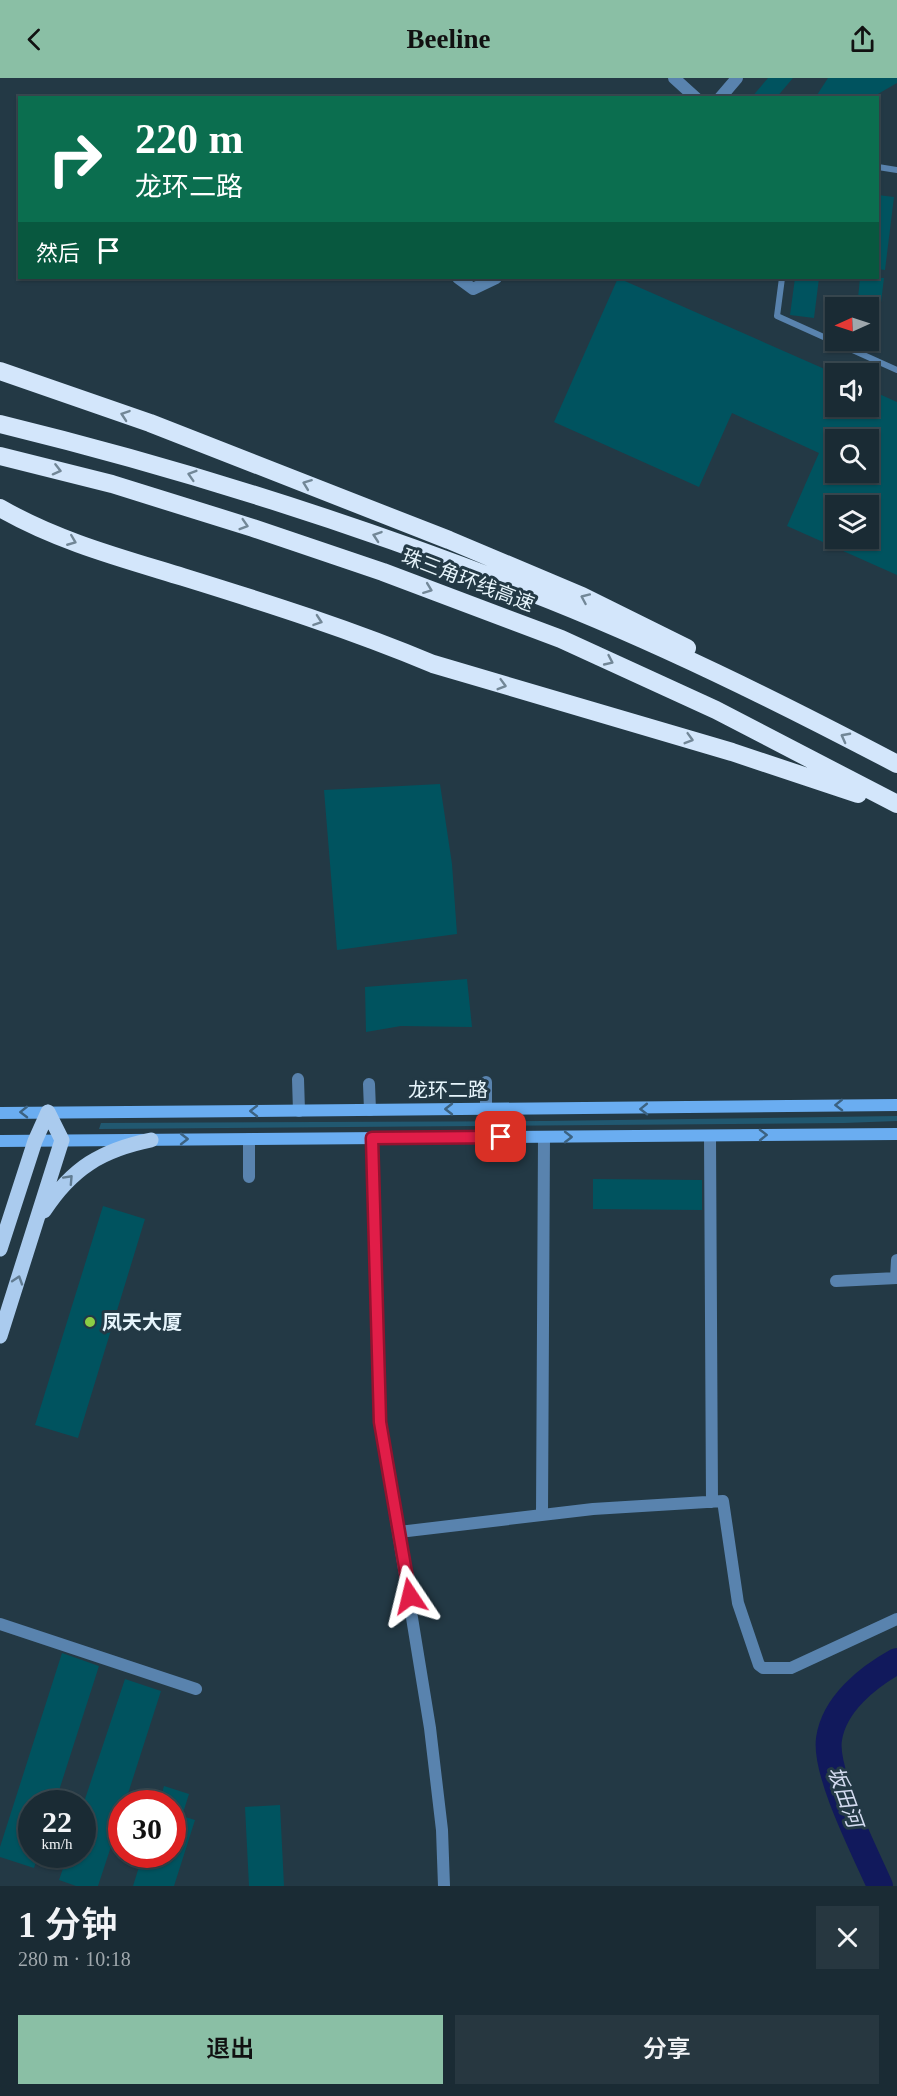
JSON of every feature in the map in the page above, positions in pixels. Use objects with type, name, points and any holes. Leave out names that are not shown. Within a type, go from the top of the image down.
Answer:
[{"type":"highway","points":[[0,371],[150,423],[529,573],[670,638],[803,715]]},
{"type":"highway","name":"珠三角环线高速","points":[[0,424],[157,464],[264,497],[400,543],[531,592],[666,650],[803,715],[897,764]]},
{"type":"highway","name":"珠三角环线高速","points":[[0,456],[112,484],[253,528],[383,572],[561,639],[716,710],[897,806]]},
{"type":"highway","points":[[0,508],[22,521],[93,549],[263,602],[389,646],[433,664],[732,752],[897,806]]},
{"type":"main road","name":"龙环二路","points":[[0,1113],[549,1110],[897,1105]]},
{"type":"main road","points":[[0,1336],[62,1140],[48,1112]]},
{"type":"main road","points":[[0,1249],[35,1141],[48,1112]]},
{"type":"main road","points":[[0,1141],[897,1134]]},
{"type":"main road","points":[[35,1226],[57,1193],[81,1168],[119,1147],[151,1140]]},
{"type":"main road","points":[[0,1211],[0,1232]]},
{"type":"street","points":[[674,78],[694,96]]},
{"type":"street","points":[[722,96],[737,78]]},
{"type":"street","points":[[459,279],[472,289],[494,279]]},
{"type":"street","points":[[298,1079],[299,1111]]},
{"type":"street","points":[[486,1082],[486,1109]]},
{"type":"street","points":[[369,1084],[370,1110]]},
{"type":"street","points":[[710,1136],[712,1502]]},
{"type":"street","points":[[542,1514],[544,1137]]},
{"type":"street","points":[[372,1138],[380,1422],[431,1740],[442,1830],[444,1886]]},
{"type":"street","points":[[249,1139],[249,1177]]},
{"type":"street","points":[[836,1281],[896,1278],[897,1260]]},
{"type":"street","points":[[399,1532],[593,1509],[723,1501],[738,1604],[759,1665],[763,1668],[791,1668],[897,1619]]},
{"type":"street","points":[[0,1624],[196,1689]]},
{"type":"lane","points":[[879,167],[897,170]]},
{"type":"lane","points":[[782,279],[777,316],[897,370]]},
{"type":"shaded area","points":[[897,1116],[897,1121],[844,1123],[99,1129],[101,1123],[544,1121]]},
{"type":"building","points":[[768,78],[793,78],[778,96],[753,96]]},
{"type":"building","points":[[828,78],[897,78],[897,83],[874,96],[816,96]]},
{"type":"building","points":[[879,195],[894,197],[885,270],[879,269]]},
{"type":"building","points":[[884,278],[879,319],[879,297],[858,297],[860,279]]},
{"type":"building","points":[[618,279],[825,369],[825,417],[879,417],[879,394],[897,402],[897,575],[839,549],[879,549],[879,495],[825,495],[825,543],[787,526],[819,453],[732,413],[699,487],[554,422]]},
{"type":"building","points":[[795,279],[819,279],[814,318],[790,315]]},
{"type":"building","points":[[440,784],[452,864],[457,934],[337,950],[324,790]]},
{"type":"building","points":[[467,979],[472,1027],[401,1026],[366,1032],[365,987]]},
{"type":"building","points":[[593,1179],[702,1180],[702,1210],[593,1209]]},
{"type":"building","name":"凤天大厦","points":[[103,1206],[145,1219],[78,1438],[35,1425]]},
{"type":"building","points":[[62,1653],[99,1666],[59,1790],[18,1790]]},
{"type":"building","points":[[125,1679],[161,1691],[129,1790],[108,1790],[108,1856],[98,1886],[76,1886],[59,1880],[63,1868],[96,1868],[96,1790],[88,1790]]},
{"type":"building","points":[[164,1786],[176,1790],[163,1790]]},
{"type":"building","points":[[18,1791],[18,1863],[0,1857],[0,1847]]},
{"type":"building","points":[[280,1805],[284,1886],[249,1886],[245,1807]]},
{"type":"building","points":[[186,1817],[195,1820],[186,1848]]},
{"type":"building","points":[[139,1868],[180,1868],[174,1886],[133,1886]]},
{"type":"waterway","name":"坂田河","points":[[880,1886],[839,1791],[829,1753],[829,1739],[832,1726],[845,1703],[864,1683],[897,1661]]},
{"type":"place","name":"凤天大厦","points":[[90,1322]]},
{"type":"route","points":[[410,1596],[380,1422],[372,1138],[501,1137]]}]
